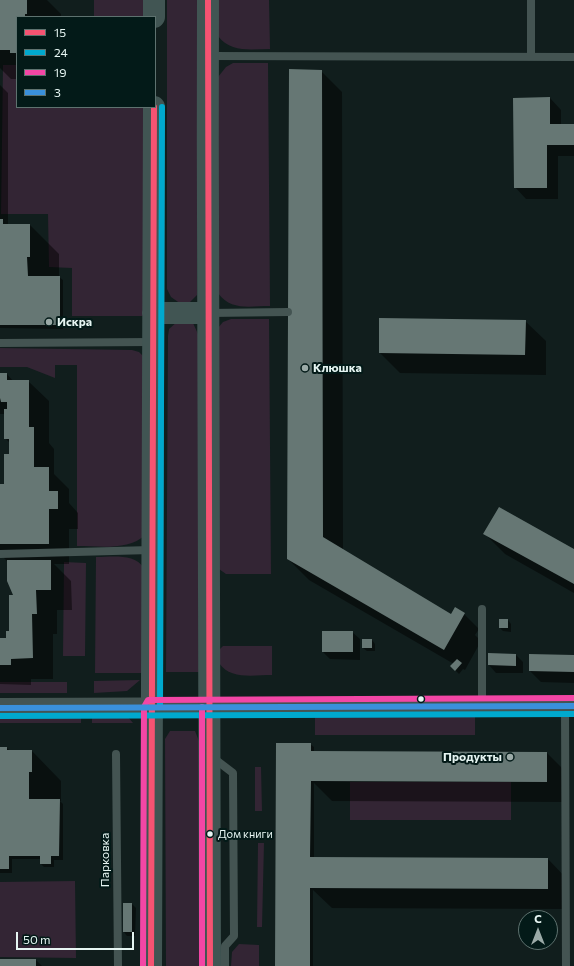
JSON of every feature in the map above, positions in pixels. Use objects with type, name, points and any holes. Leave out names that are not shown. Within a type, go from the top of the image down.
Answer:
[{"type":"main road","points":[[154,0],[154,16]]},
{"type":"main road","points":[[208,0],[207,313],[210,966]]},
{"type":"main road","points":[[150,966],[154,108]]},
{"type":"main road","points":[[153,313],[207,313]]},
{"type":"street","points":[[0,708],[570,706]]},
{"type":"lane","points":[[531,0],[531,57]]},
{"type":"lane","points":[[208,56],[574,57]]},
{"type":"lane","points":[[207,313],[288,312]]},
{"type":"lane","points":[[0,343],[153,342]]},
{"type":"lane","points":[[0,554],[153,550]]},
{"type":"lane","points":[[482,609],[482,707]]},
{"type":"lane","points":[[566,966],[570,706]]},
{"type":"lane","name":"Парковка","points":[[116,754],[118,966]]},
{"type":"lane","points":[[210,756],[233,773],[234,936],[225,946],[225,966]]},
{"type":"shaded area","points":[[94,0],[148,0],[148,16],[94,16]]},
{"type":"shaded area","points":[[167,0],[197,0],[197,295],[189,303],[181,304],[171,297],[167,289]]},
{"type":"shaded area","points":[[217,0],[269,0],[270,49],[235,48],[223,41],[218,36]]},
{"type":"shaded area","points":[[233,63],[268,63],[270,306],[248,307],[235,305],[223,299],[218,293],[218,77],[226,67]]},
{"type":"shaded area","points":[[3,65],[16,65],[16,108],[146,108],[145,316],[72,316],[72,268],[49,267],[48,214],[1,214]]},
{"type":"shaded area","points":[[231,319],[269,319],[271,574],[226,574],[219,569],[217,329],[223,322]]},
{"type":"shaded area","points":[[178,321],[193,323],[198,334],[199,672],[166,672],[168,336],[169,329]]},
{"type":"shaded area","points":[[0,348],[132,350],[139,352],[144,357],[145,535],[138,540],[122,546],[77,546],[77,365],[55,365],[55,378],[27,367],[0,367]]},
{"type":"shaded area","points":[[96,557],[129,558],[140,563],[144,568],[147,673],[95,673]]},
{"type":"shaded area","points":[[64,562],[86,563],[85,656],[63,656]]},
{"type":"shaded area","points":[[223,646],[272,646],[272,675],[250,676],[229,672],[219,663],[219,650]]},
{"type":"shaded area","points":[[140,680],[127,691],[94,693],[94,681]]},
{"type":"shaded area","points":[[0,682],[67,682],[67,693],[0,693]]},
{"type":"shaded area","points":[[315,711],[475,711],[475,735],[315,735]]},
{"type":"shaded area","points":[[0,714],[81,715],[81,723],[0,723]]},
{"type":"shaded area","points":[[92,714],[128,717],[133,723],[92,723]]},
{"type":"shaded area","points":[[170,731],[195,731],[199,741],[199,966],[166,966],[165,739]]},
{"type":"shaded area","points":[[255,767],[261,767],[262,811],[255,811]]},
{"type":"shaded area","points":[[350,782],[511,782],[511,820],[350,820]]},
{"type":"shaded area","points":[[258,843],[264,843],[262,927],[257,927]]},
{"type":"shaded area","points":[[75,881],[76,958],[0,957],[0,882]]},
{"type":"shaded area","points":[[239,944],[259,945],[259,966],[231,966],[232,952]]},
{"type":"building","points":[[0,0],[27,0],[27,14],[25,14],[25,16],[16,16],[16,53],[10,53],[10,50],[0,50]]},
{"type":"building","name":"Клюшка","points":[[289,69],[322,70],[323,537],[451,614],[455,607],[465,613],[444,650],[287,559]]},
{"type":"building","points":[[550,97],[550,124],[574,124],[574,145],[547,145],[547,188],[514,188],[513,98]]},
{"type":"building","points":[[0,219],[3,219],[3,224],[30,224],[30,257],[27,257],[28,276],[60,276],[60,325],[0,325]]},
{"type":"building","points":[[379,318],[526,320],[525,355],[379,353]]},
{"type":"building","points":[[0,373],[7,373],[7,380],[29,380],[29,427],[34,427],[34,467],[49,467],[49,491],[58,491],[58,509],[49,509],[49,544],[0,544],[0,484],[4,484],[4,454],[9,454],[9,439],[4,439],[4,409],[7,409],[7,402],[1,402],[0,398]]},
{"type":"building","points":[[499,507],[574,549],[574,584],[483,534]]},
{"type":"building","points":[[7,560],[51,560],[51,590],[36,590],[37,614],[32,614],[33,658],[11,659],[11,665],[0,665],[0,638],[6,638],[6,631],[9,631],[9,595],[13,595],[7,581]]},
{"type":"building","points":[[499,619],[508,619],[508,628],[499,628]]},
{"type":"building","points":[[322,631],[353,631],[353,652],[322,652]]},
{"type":"building","points":[[362,639],[372,639],[372,648],[362,648]]},
{"type":"building","points":[[488,653],[516,654],[516,666],[488,665]]},
{"type":"building","points":[[529,654],[574,655],[574,672],[529,671]]},
{"type":"building","points":[[457,659],[462,663],[455,671],[450,666]]},
{"type":"building","points":[[276,743],[311,743],[311,751],[547,752],[547,782],[311,781],[310,857],[548,858],[548,889],[310,888],[310,966],[275,966]]},
{"type":"building","points":[[0,747],[7,747],[7,750],[32,750],[32,772],[29,772],[29,799],[60,799],[59,856],[51,856],[51,864],[40,864],[40,856],[9,856],[9,869],[0,869]]},
{"type":"building","points":[[123,903],[132,903],[132,932],[123,932]]},
{"type":"building","points":[[0,959],[36,959],[36,966],[0,966]]},
{"type":"transit line","name":"15","points":[[208,0],[210,966]]},
{"type":"transit line","name":"24","points":[[160,707],[162,107]]},
{"type":"transit line","name":"15","points":[[151,966],[154,108]]},
{"type":"transit line","name":"19","points":[[143,966],[144,707],[148,700],[574,698]]},
{"type":"transit line","name":"3","points":[[0,708],[574,706]]},
{"type":"transit line","name":"19","points":[[202,707],[202,966]]},
{"type":"transit line","name":"24","points":[[0,716],[574,714]]},
{"type":"place","name":"Искра","points":[[49,322]]},
{"type":"place","name":"Клюшка","points":[[305,368]]},
{"type":"place","name":"Продукты","points":[[510,757]]},
{"type":"place","name":"Дом книги","points":[[210,834]]}]
